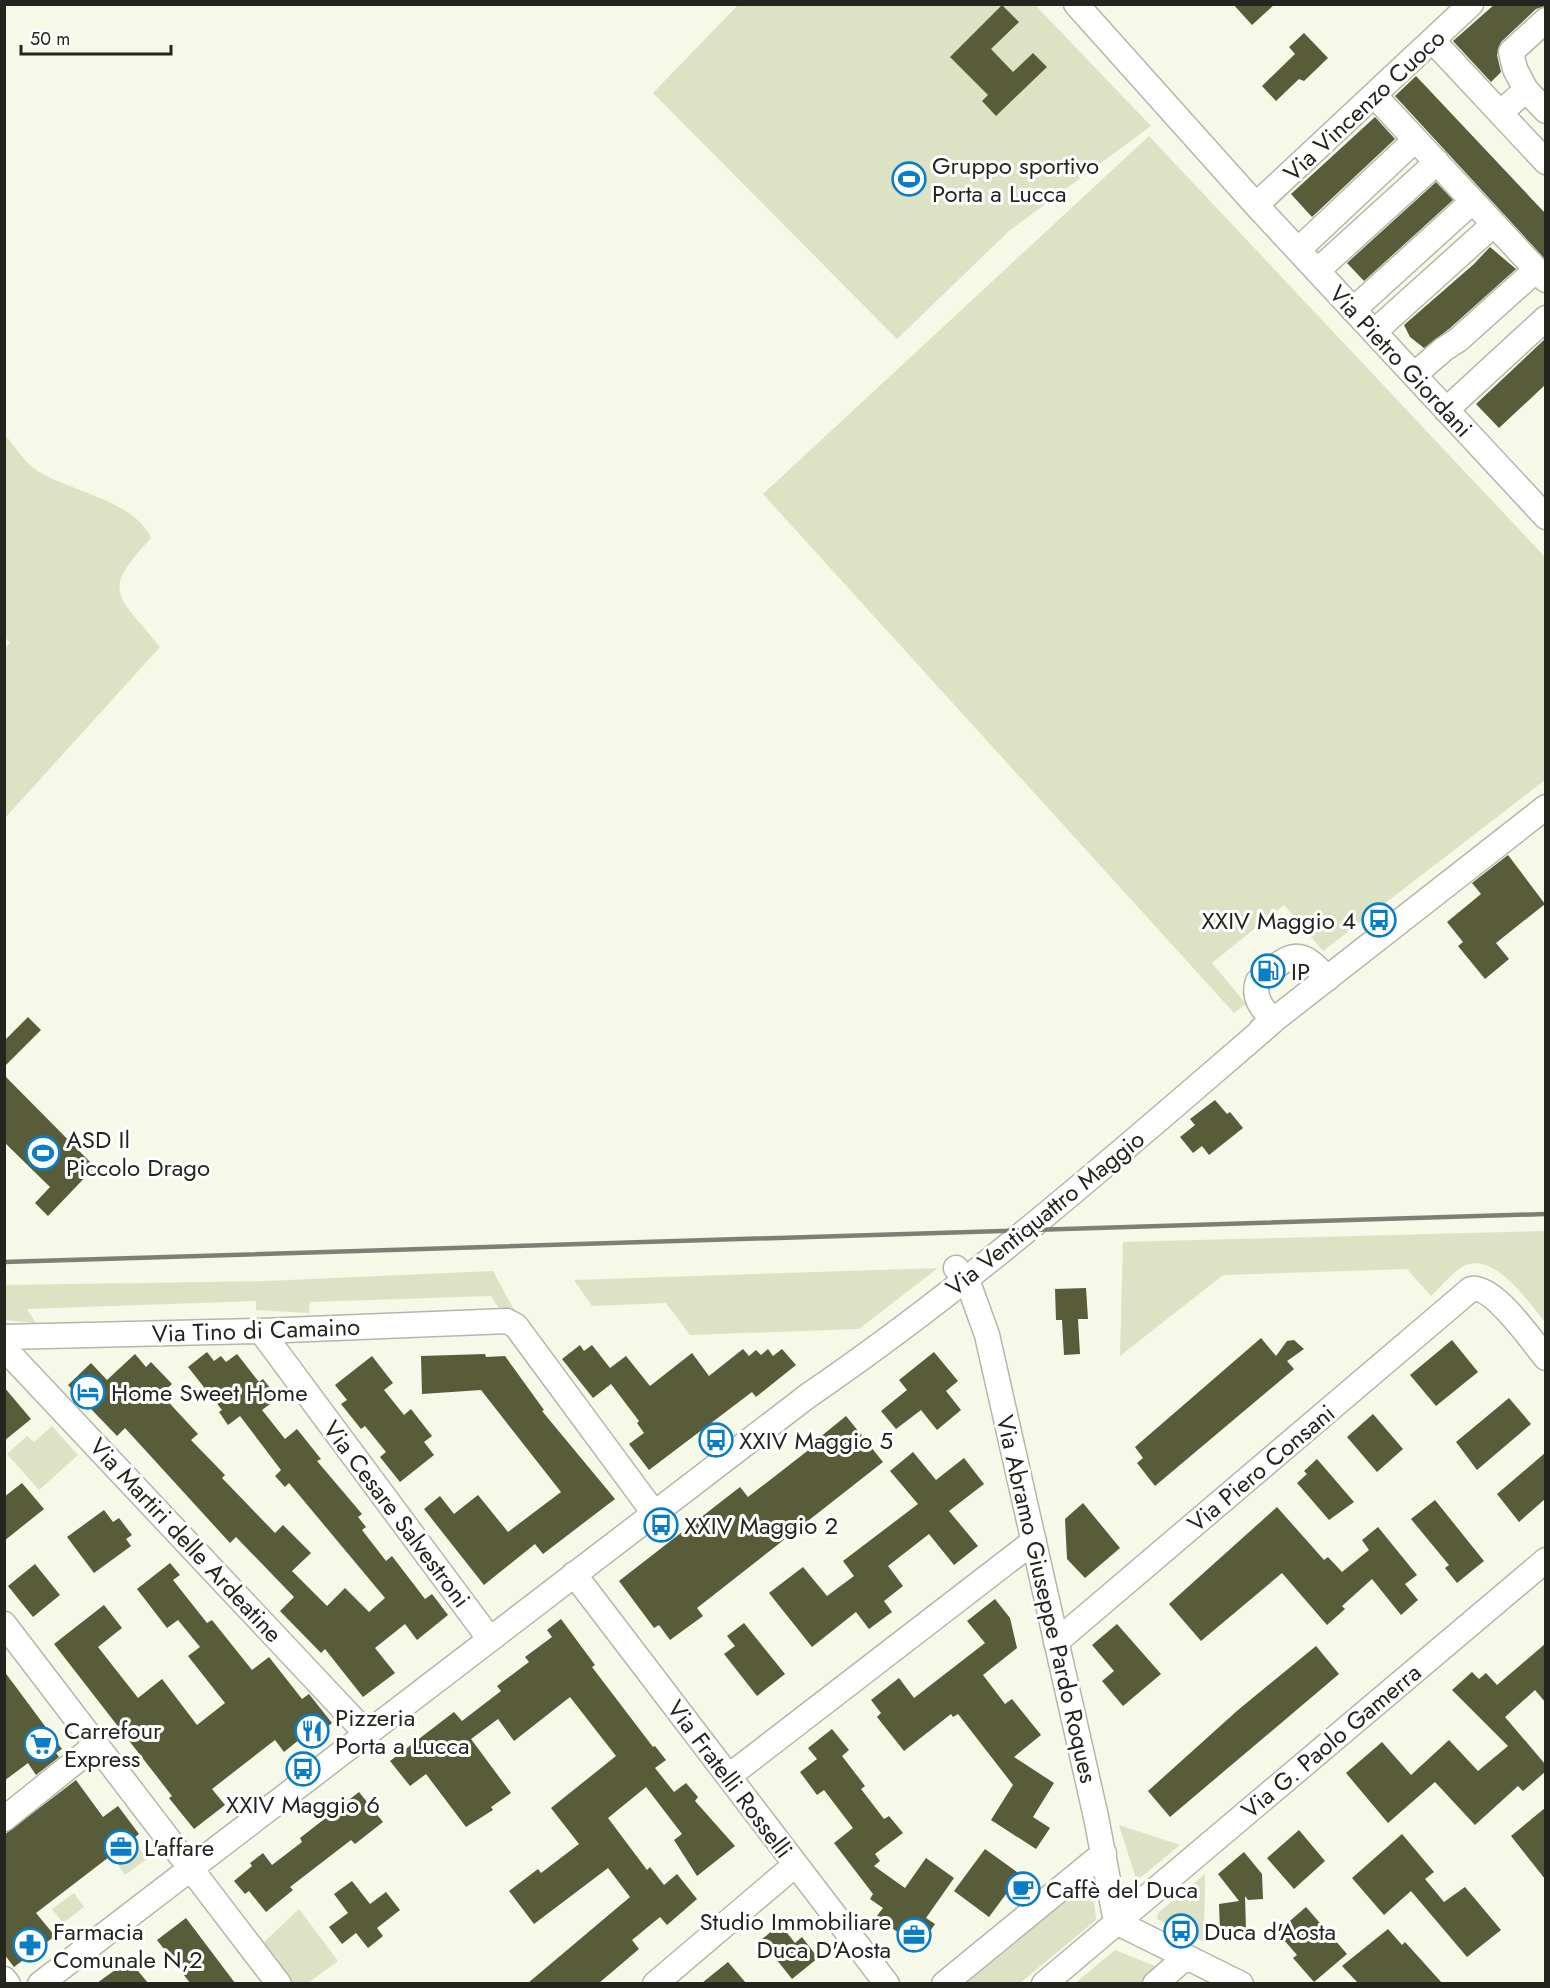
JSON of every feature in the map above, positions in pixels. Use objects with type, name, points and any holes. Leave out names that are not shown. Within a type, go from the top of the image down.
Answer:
[{"type":"street","name":"Via Pietro Giordani","points":[[1076,4],[1082,15],[1545,517]]},
{"type":"street","name":"Via Vincenzo Cuoco","points":[[1256,205],[1471,4]]},
{"type":"street","points":[[1545,20],[1511,52],[1515,69],[1526,90],[1545,111]]},
{"type":"street","points":[[1433,41],[1545,162]]},
{"type":"street","points":[[1500,114],[1526,90]]},
{"type":"street","points":[[1374,95],[1541,275],[1458,340],[1443,348],[1414,375]]},
{"type":"street","points":[[1298,250],[1415,140]]},
{"type":"street","points":[[1317,271],[1437,162]]},
{"type":"street","points":[[1353,310],[1473,201]]},
{"type":"street","points":[[1374,332],[1494,224]]},
{"type":"street","points":[[1446,410],[1545,318]]},
{"type":"street","name":"Via Ventiquattro Maggio","points":[[40,1983],[809,1395],[888,1341],[960,1274],[1138,1122],[1273,1021],[1545,807]]},
{"type":"street","points":[[1273,1021],[1257,999],[1256,986],[1258,981],[1286,958],[1298,956],[1312,961],[1327,979]]},
{"type":"street","name":"Via Abramo Giuseppe Pardo Roques","points":[[960,1274],[976,1301],[987,1335],[1104,1853],[1116,1922]]},
{"type":"street","name":"Via Piero Consani","points":[[1056,1642],[1466,1293],[1477,1288],[1491,1293],[1545,1358]]},
{"type":"street","name":"Via Tino di Camaino","points":[[4,1337],[261,1331],[507,1321],[516,1326],[654,1513]]},
{"type":"street","name":"Via Cesare Salvestroni","points":[[261,1331],[489,1638]]},
{"type":"street","name":"Via Martiri delle Ardeatine","points":[[4,1348],[366,1733]]},
{"type":"street","points":[[729,1776],[1034,1541]]},
{"type":"street","name":"Via G. Paolo Gamerra","points":[[1044,1983],[1545,1560]]},
{"type":"street","name":"Via Fratelli Rosselli","points":[[574,1574],[887,1983]]},
{"type":"street","points":[[4,1624],[279,1983]]},
{"type":"street","points":[[4,1819],[96,1745]]},
{"type":"street","points":[[944,1983],[1104,1853]]},
{"type":"street","points":[[655,1983],[795,1865]]},
{"type":"street","points":[[1116,1922],[1241,1983]]},
{"type":"street","points":[[1155,1983],[1186,1957]]},
{"type":"street","points":[[4,1979],[8,1983]]},
{"type":"green space","name":"Gruppo sportivo Porta a Lucca","points":[[738,5],[1035,5],[1151,126],[1009,231],[897,339],[653,93]]},
{"type":"green space","points":[[1149,136],[1545,557],[1545,780],[1323,951],[1284,905],[1212,963],[1246,1004],[1234,1013],[763,494]]},
{"type":"green space","points":[[5,435],[36,470],[116,506],[131,514],[143,525],[151,538],[125,571],[120,583],[120,594],[125,604],[160,647],[5,818],[4,649],[10,643],[4,636]]},
{"type":"green space","points":[[1545,1231],[1545,1322],[1511,1282],[1489,1266],[1477,1263],[1461,1267],[1431,1296],[1407,1269],[1223,1275],[1120,1356],[1123,1242]]},
{"type":"green space","points":[[938,1268],[859,1329],[690,1335],[666,1303],[592,1306],[574,1280]]},
{"type":"green space","points":[[493,1271],[514,1310],[500,1310],[491,1296],[310,1302],[309,1313],[256,1310],[256,1301],[27,1309],[36,1323],[5,1320],[4,1285],[266,1281]]},
{"type":"green space","points":[[52,1426],[78,1455],[39,1490],[7,1454],[27,1436],[34,1442]]},
{"type":"green space","points":[[1119,1825],[1180,1845],[1140,1878],[1135,1876]]},
{"type":"green space","points":[[137,1845],[147,1859],[125,1875],[115,1861]]},
{"type":"green space","points":[[1205,1874],[1204,1942],[1157,1919],[1158,1913]]},
{"type":"green space","points":[[1092,1877],[1096,1920],[1020,1983],[962,1984]]},
{"type":"green space","points":[[74,1893],[84,1907],[63,1923],[52,1909]]},
{"type":"green space","points":[[299,1909],[338,1961],[308,1983],[292,1983],[262,1944]]},
{"type":"green space","points":[[1115,1950],[1160,1968],[1143,1983],[1074,1984]]},
{"type":"building","points":[[1233,4],[1275,4],[1252,25]]},
{"type":"building","points":[[1495,4],[1545,4],[1545,6],[1536,9],[1501,42],[1497,55],[1501,72],[1491,82],[1453,41]]},
{"type":"building","points":[[1002,5],[1019,22],[991,49],[1013,72],[1033,53],[1047,67],[996,116],[982,101],[988,95],[950,57]]},
{"type":"building","points":[[1304,33],[1328,58],[1304,81],[1299,79],[1276,101],[1262,86],[1295,54],[1289,47]]},
{"type":"building","points":[[1416,76],[1545,213],[1545,259],[1395,96]]},
{"type":"building","points":[[1375,117],[1395,139],[1312,217],[1291,194]]},
{"type":"building","points":[[1436,182],[1453,200],[1364,281],[1347,263]]},
{"type":"building","points":[[1490,247],[1516,269],[1449,329],[1424,348],[1410,337],[1404,325],[1474,264]]},
{"type":"building","points":[[1545,339],[1545,385],[1499,428],[1476,404]]},
{"type":"building","points":[[1508,855],[1545,904],[1496,943],[1509,959],[1485,979],[1458,946],[1463,942],[1447,922],[1481,894],[1472,883]]},
{"type":"building","points":[[28,1017],[41,1030],[4,1067],[4,1041]]},
{"type":"building","points":[[4,1075],[95,1167],[48,1216],[35,1203],[50,1187],[4,1142]]},
{"type":"building","points":[[1215,1100],[1227,1114],[1230,1112],[1243,1128],[1209,1155],[1202,1146],[1193,1153],[1180,1137],[1195,1125],[1190,1119]]},
{"type":"building","points":[[1086,1288],[1088,1319],[1078,1319],[1080,1354],[1064,1355],[1062,1320],[1056,1320],[1055,1289]]},
{"type":"building","points":[[1261,1338],[1276,1356],[1287,1341],[1294,1340],[1304,1349],[1287,1361],[1294,1369],[1155,1486],[1137,1463],[1143,1458],[1135,1447]]},
{"type":"building","points":[[1452,1340],[1478,1372],[1436,1406],[1410,1375]]},
{"type":"building","points":[[580,1345],[584,1351],[592,1345],[610,1368],[626,1356],[650,1386],[692,1353],[709,1376],[743,1349],[749,1356],[756,1350],[761,1355],[768,1349],[773,1356],[782,1349],[796,1365],[756,1397],[752,1392],[649,1470],[629,1444],[644,1433],[637,1423],[639,1421],[611,1384],[593,1398],[562,1359]]},
{"type":"building","points":[[207,1352],[214,1361],[221,1356],[226,1362],[237,1354],[259,1382],[263,1379],[278,1398],[262,1410],[285,1439],[297,1429],[321,1459],[317,1461],[362,1514],[358,1517],[366,1527],[362,1530],[386,1561],[392,1556],[425,1599],[432,1594],[448,1615],[417,1640],[405,1624],[375,1648],[395,1673],[363,1697],[325,1649],[321,1653],[280,1611],[294,1597],[236,1537],[230,1543],[125,1428],[117,1436],[68,1385],[91,1363],[107,1380],[135,1354],[146,1367],[151,1362],[172,1384],[161,1394],[198,1434],[191,1440],[225,1475],[222,1478],[275,1533],[283,1525],[311,1553],[292,1571],[327,1606],[345,1588],[369,1612],[385,1598],[289,1483],[285,1487],[275,1476],[281,1470],[240,1416],[228,1425],[219,1412],[222,1410],[188,1367]]},
{"type":"building","points":[[934,1352],[958,1381],[946,1391],[961,1410],[937,1430],[921,1410],[896,1429],[881,1411],[907,1390],[899,1380]]},
{"type":"building","points":[[485,1354],[486,1357],[505,1356],[544,1410],[542,1411],[615,1499],[543,1554],[535,1544],[484,1585],[424,1509],[440,1496],[454,1514],[478,1495],[508,1532],[561,1492],[481,1390],[422,1394],[421,1356]]},
{"type":"building","points":[[372,1356],[393,1383],[384,1390],[404,1415],[411,1409],[432,1436],[424,1442],[434,1455],[400,1482],[380,1457],[386,1452],[365,1426],[361,1429],[341,1404],[347,1400],[335,1385]]},
{"type":"building","points":[[4,1387],[31,1419],[4,1441]]},
{"type":"building","points":[[1509,1398],[1531,1424],[1477,1470],[1456,1442]]},
{"type":"building","points":[[1373,1414],[1403,1449],[1377,1472],[1347,1437]]},
{"type":"building","points":[[846,1416],[883,1462],[697,1608],[703,1616],[670,1640],[659,1625],[654,1628],[619,1581],[740,1487],[748,1497],[815,1445],[814,1442]]},
{"type":"building","points":[[913,1452],[936,1480],[964,1458],[984,1484],[949,1511],[978,1546],[954,1565],[929,1534],[888,1566],[903,1586],[884,1601],[892,1612],[869,1629],[856,1612],[812,1647],[769,1593],[803,1567],[827,1596],[854,1576],[843,1561],[918,1504],[890,1471]]},
{"type":"building","points":[[1545,1453],[1545,1499],[1519,1522],[1497,1494]]},
{"type":"building","points":[[1317,1459],[1354,1502],[1329,1520],[1297,1483],[1307,1474],[1304,1471]]},
{"type":"building","points":[[22,1483],[44,1509],[4,1541],[4,1497]]},
{"type":"building","points":[[1435,1500],[1484,1561],[1457,1583],[1445,1568],[1449,1565],[1411,1519]]},
{"type":"building","points":[[1083,1503],[1120,1548],[1085,1578],[1067,1559],[1065,1519]]},
{"type":"building","points":[[1277,1507],[1324,1560],[1328,1557],[1342,1572],[1369,1550],[1362,1540],[1378,1527],[1417,1575],[1405,1584],[1418,1600],[1401,1615],[1372,1579],[1342,1606],[1345,1609],[1327,1625],[1282,1573],[1201,1641],[1169,1604]]},
{"type":"building","points":[[104,1510],[113,1522],[119,1518],[132,1535],[126,1539],[131,1546],[94,1573],[67,1537]]},
{"type":"building","points":[[170,1563],[180,1575],[173,1580],[207,1623],[212,1620],[252,1670],[269,1657],[302,1699],[309,1694],[332,1723],[310,1741],[305,1735],[284,1752],[275,1740],[212,1789],[225,1805],[194,1829],[169,1798],[172,1796],[54,1644],[104,1605],[122,1628],[98,1647],[138,1698],[162,1679],[197,1725],[225,1703],[188,1656],[200,1647],[178,1620],[167,1628],[137,1589]]},
{"type":"building","points":[[35,1564],[60,1595],[33,1617],[8,1586]]},
{"type":"building","points":[[995,1599],[1010,1618],[1017,1648],[983,1675],[1005,1704],[1012,1699],[1041,1735],[1014,1757],[1054,1783],[1033,1817],[1050,1828],[1036,1849],[991,1820],[1013,1785],[958,1714],[953,1717],[951,1714],[904,1751],[877,1717],[881,1713],[871,1700],[899,1678],[914,1698],[985,1643],[967,1621]]},
{"type":"building","points":[[561,1619],[595,1665],[592,1667],[653,1747],[655,1746],[666,1760],[655,1768],[674,1792],[686,1783],[698,1797],[695,1801],[735,1846],[697,1876],[674,1840],[682,1834],[646,1787],[608,1818],[647,1870],[650,1867],[664,1885],[677,1874],[697,1899],[667,1925],[660,1917],[632,1940],[639,1949],[599,1983],[528,1983],[630,1897],[608,1868],[534,1924],[509,1891],[538,1869],[541,1873],[579,1844],[551,1808],[616,1756],[570,1697],[514,1741],[498,1719],[471,1739],[511,1793],[491,1807],[493,1810],[466,1827],[426,1774],[410,1786],[390,1761],[454,1712],[462,1721],[501,1691],[497,1686],[529,1662],[525,1657],[552,1637],[547,1630]]},
{"type":"building","points":[[744,1623],[785,1674],[757,1696],[724,1654],[735,1646],[727,1636]]},
{"type":"building","points":[[1117,1624],[1161,1674],[1123,1706],[1102,1681],[1114,1671],[1092,1645]]},
{"type":"building","points":[[1545,1644],[1545,1702],[1535,1690],[1505,1717],[1545,1764],[1545,1772],[1523,1791],[1518,1786],[1475,1825],[1435,1782],[1388,1823],[1346,1773],[1382,1742],[1411,1775],[1449,1740],[1478,1771],[1508,1746],[1452,1690],[1472,1672],[1479,1679],[1486,1673],[1497,1685]]},
{"type":"building","points":[[1316,1646],[1339,1674],[1170,1817],[1148,1791],[1238,1710]]},
{"type":"building","points":[[4,1671],[62,1749],[56,1753],[59,1757],[36,1775],[28,1763],[4,1781]]},
{"type":"building","points":[[832,1729],[849,1750],[842,1756],[865,1786],[861,1789],[884,1819],[889,1816],[903,1833],[875,1854],[880,1861],[874,1866],[905,1888],[926,1858],[954,1878],[926,1918],[935,1924],[919,1947],[876,1917],[883,1908],[870,1899],[873,1894],[834,1843],[853,1828],[824,1790],[817,1795],[800,1772],[817,1759],[808,1748]]},
{"type":"building","points":[[76,1780],[103,1817],[118,1806],[139,1834],[36,1913],[55,1936],[14,1967],[4,1954],[4,1835]]},
{"type":"building","points":[[359,1792],[383,1822],[355,1844],[351,1840],[290,1887],[293,1890],[266,1912],[249,1891],[245,1894],[234,1881],[252,1866],[250,1863],[263,1853],[272,1865],[302,1842],[300,1838]]},
{"type":"building","points":[[1545,1808],[1545,1879],[1511,1836]]},
{"type":"building","points":[[1299,1830],[1325,1861],[1294,1889],[1267,1858]]},
{"type":"building","points":[[1402,1834],[1434,1872],[1425,1879],[1444,1902],[1465,1887],[1501,1930],[1467,1957],[1411,1891],[1384,1915],[1352,1878]]},
{"type":"building","points":[[985,1849],[1024,1877],[1013,1893],[1009,1890],[989,1917],[954,1891]]},
{"type":"building","points":[[1244,1852],[1262,1874],[1263,1899],[1248,1900],[1245,1896],[1246,1930],[1220,1932],[1219,1904],[1239,1901],[1218,1874]]},
{"type":"building","points":[[352,1881],[370,1904],[386,1892],[400,1910],[377,1928],[383,1936],[368,1948],[356,1933],[342,1944],[329,1927],[348,1913],[334,1894]]},
{"type":"building","points":[[1306,1907],[1347,1954],[1314,1982],[1293,1958],[1297,1955],[1277,1932]]},
{"type":"building","points":[[186,1918],[235,1983],[190,1983],[157,1940]]},
{"type":"building","points":[[780,1924],[795,1943],[802,1937],[818,1958],[792,1979],[761,1940]]},
{"type":"building","points":[[1388,1929],[1402,1945],[1405,1942],[1442,1983],[1358,1983],[1342,1966]]},
{"type":"building","points":[[129,1960],[148,1983],[97,1983]]},
{"type":"building","points":[[728,1962],[746,1983],[702,1983]]},
{"type":"railway","points":[[4,1262],[1546,1214]]},
{"type":"place","name":"Gruppo sportivo Porta a Lucca","points":[[909,179]]},
{"type":"place","name":"XXIV Maggio 4","points":[[1379,920]]},
{"type":"place","name":"IP","points":[[1268,971]]},
{"type":"place","name":"ASD Il Piccolo Drago","points":[[43,1153]]},
{"type":"place","name":"Home Sweet Home","points":[[88,1392]]},
{"type":"place","name":"XXIV Maggio 5","points":[[716,1440]]},
{"type":"place","name":"XXIV Maggio 2","points":[[661,1525]]},
{"type":"place","name":"Pizzeria Porta a Lucca","points":[[312,1731]]},
{"type":"place","name":"Carrefour Express","points":[[41,1744]]},
{"type":"place","name":"XXIV Maggio 6","points":[[303,1769]]},
{"type":"place","name":"L'affare","points":[[121,1847]]},
{"type":"place","name":"Caffè del Duca","points":[[1023,1889]]},
{"type":"place","name":"Duca d'Aosta","points":[[1181,1931]]},
{"type":"place","name":"Studio Immobiliare Duca D'Aosta","points":[[914,1935]]},
{"type":"place","name":"Farmacia Comunale N,2","points":[[30,1945]]}]
